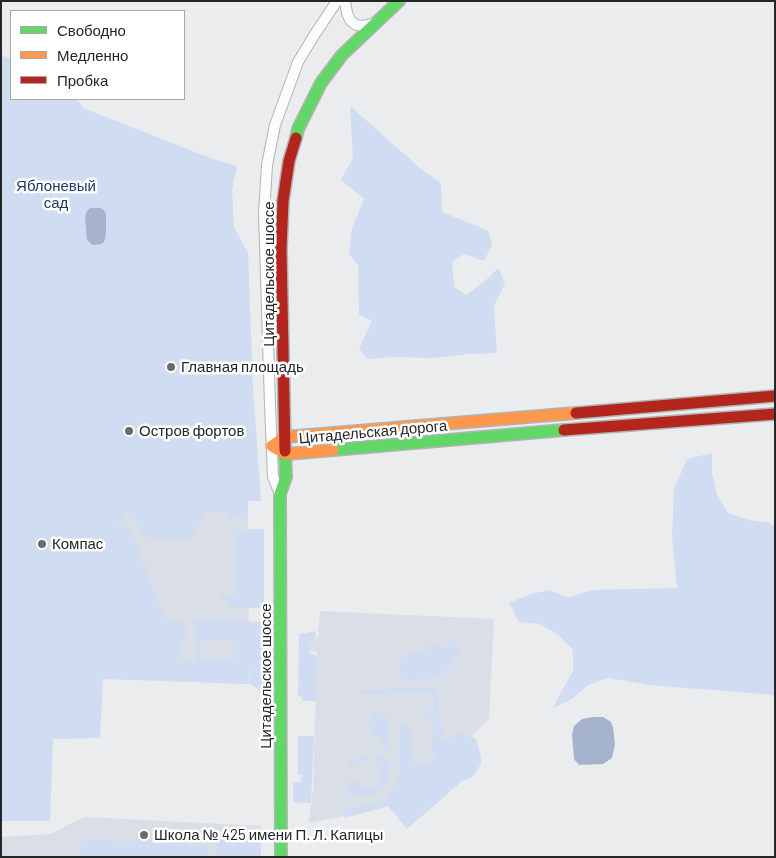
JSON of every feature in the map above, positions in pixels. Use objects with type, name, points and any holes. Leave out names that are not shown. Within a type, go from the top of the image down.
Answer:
[{"type":"street","name":"Цитадельское шоссе","points":[[280,857],[280,494],[274,477],[272,446],[264,213],[267,165],[275,125],[298,62],[337,1]]},
{"type":"street","points":[[345,1],[350,20],[356,25],[363,26],[375,23]]},
{"type":"street","name":"Цитадельское шоссе","points":[[280,494],[286,477],[282,249],[283,201],[289,161],[298,129],[321,83],[342,55],[399,1]]},
{"type":"street","name":"Цитадельская дорога","points":[[775,396],[285,437],[272,446],[286,454],[548,431],[775,414]]},
{"type":"shaded area","points":[[90,208],[100,208],[104,210],[106,215],[106,235],[104,242],[101,244],[93,245],[87,240],[85,218]]},
{"type":"shaded area","points":[[248,501],[249,684],[147,680],[106,538],[128,514]]},
{"type":"shaded area","points":[[320,611],[494,619],[489,718],[474,734],[382,808],[309,823],[313,790],[317,651],[305,651],[305,638],[318,638]]},
{"type":"shaded area","points":[[603,717],[611,722],[615,744],[612,758],[603,764],[579,765],[574,759],[572,735],[574,726],[582,719]]},
{"type":"shaded area","name":"Школа № 425 имени П. Л. Капицы","points":[[84,817],[261,826],[261,857],[1,857],[1,837],[51,834]]},
{"type":"green space","name":"Остров фортов","points":[[1,55],[10,59],[10,100],[78,100],[83,108],[213,159],[237,166],[232,190],[234,227],[248,253],[253,387],[261,501],[248,501],[248,522],[243,522],[242,515],[232,516],[233,521],[229,521],[229,512],[202,512],[202,521],[189,539],[146,538],[128,514],[118,525],[126,526],[134,537],[165,620],[185,621],[186,637],[182,640],[182,662],[196,662],[194,620],[264,622],[264,700],[258,689],[250,684],[250,663],[249,684],[103,679],[100,738],[53,739],[50,821],[1,821]],"holes":[[[199,640],[233,641],[233,659],[199,658]]]},
{"type":"green space","points":[[350,106],[421,169],[441,183],[442,212],[489,231],[492,245],[484,261],[464,254],[452,262],[454,287],[466,295],[498,268],[505,283],[494,306],[497,353],[432,358],[393,357],[367,359],[359,348],[372,321],[359,314],[358,265],[349,254],[352,229],[364,199],[341,180],[353,158]]},
{"type":"green space","points":[[712,453],[712,474],[717,495],[728,513],[749,520],[769,523],[775,527],[775,695],[650,685],[608,678],[588,685],[570,700],[552,709],[573,671],[573,650],[559,635],[540,624],[519,622],[509,603],[528,595],[549,590],[568,598],[591,590],[677,588],[672,537],[674,489],[687,459]]},
{"type":"green space","points":[[248,529],[264,529],[264,608],[232,608],[219,597],[220,595],[235,596],[236,549],[234,549],[234,536],[237,532]]},
{"type":"green space","points":[[316,631],[316,637],[310,642],[309,653],[317,656],[316,701],[302,701],[302,697],[298,696],[299,634]]},
{"type":"green space","points":[[449,642],[458,643],[459,651],[447,671],[438,677],[405,681],[399,672],[402,657],[410,652],[430,653],[428,644],[439,643],[439,648],[449,648]]},
{"type":"green space","points":[[426,686],[435,689],[443,730],[441,743],[463,732],[476,739],[481,756],[481,763],[478,769],[472,777],[462,781],[407,829],[388,806],[345,818],[343,809],[381,803],[393,789],[399,777],[399,722],[401,725],[410,726],[410,747],[413,750],[412,758],[414,763],[422,766],[436,759],[430,748],[431,736],[435,728],[433,722],[423,717],[422,713],[432,709],[435,704],[434,697],[428,692],[422,692],[418,689],[415,692],[404,693],[358,693],[359,691]]},
{"type":"green space","points":[[378,711],[385,715],[390,723],[390,748],[388,750],[368,726],[369,718]]},
{"type":"green space","points":[[298,736],[314,736],[311,803],[293,802],[293,782],[301,782],[301,775],[298,775]]},
{"type":"green space","points":[[379,757],[388,760],[391,764],[389,779],[383,788],[374,795],[369,796],[349,794],[347,792],[348,781],[354,780],[365,788],[377,789],[377,781],[381,780],[383,772],[377,765],[376,758],[370,758],[370,761],[364,760],[355,767],[348,767],[349,759]]},
{"type":"green space","points":[[216,836],[261,839],[260,857],[216,857]]},
{"type":"green space","points":[[81,839],[209,845],[208,857],[80,857]]},
{"type":"traffic: fast","points":[[296,138],[298,129],[321,83],[342,55],[399,1]]},
{"type":"traffic: fast","points":[[333,450],[564,430]]},
{"type":"traffic: fast","points":[[281,857],[280,494],[286,477],[285,451]]},
{"type":"traffic: slow","points":[[333,450],[286,454],[272,446],[285,437],[576,413]]},
{"type":"traffic: jam","points":[[285,451],[281,249],[283,201],[289,161],[296,138]]},
{"type":"traffic: jam","points":[[576,413],[775,396]]},
{"type":"traffic: jam","points":[[564,430],[775,414]]},
{"type":"place","name":"Главная площадь","points":[[171,367]]},
{"type":"place","name":"Остров фортов","points":[[129,431]]},
{"type":"place","name":"Компас","points":[[42,544]]},
{"type":"place","name":"Школа № 425 имени П. Л. Капицы","points":[[144,835]]},
{"type":"park label","name":"Яблоневый сад","points":[[56,194]]}]
